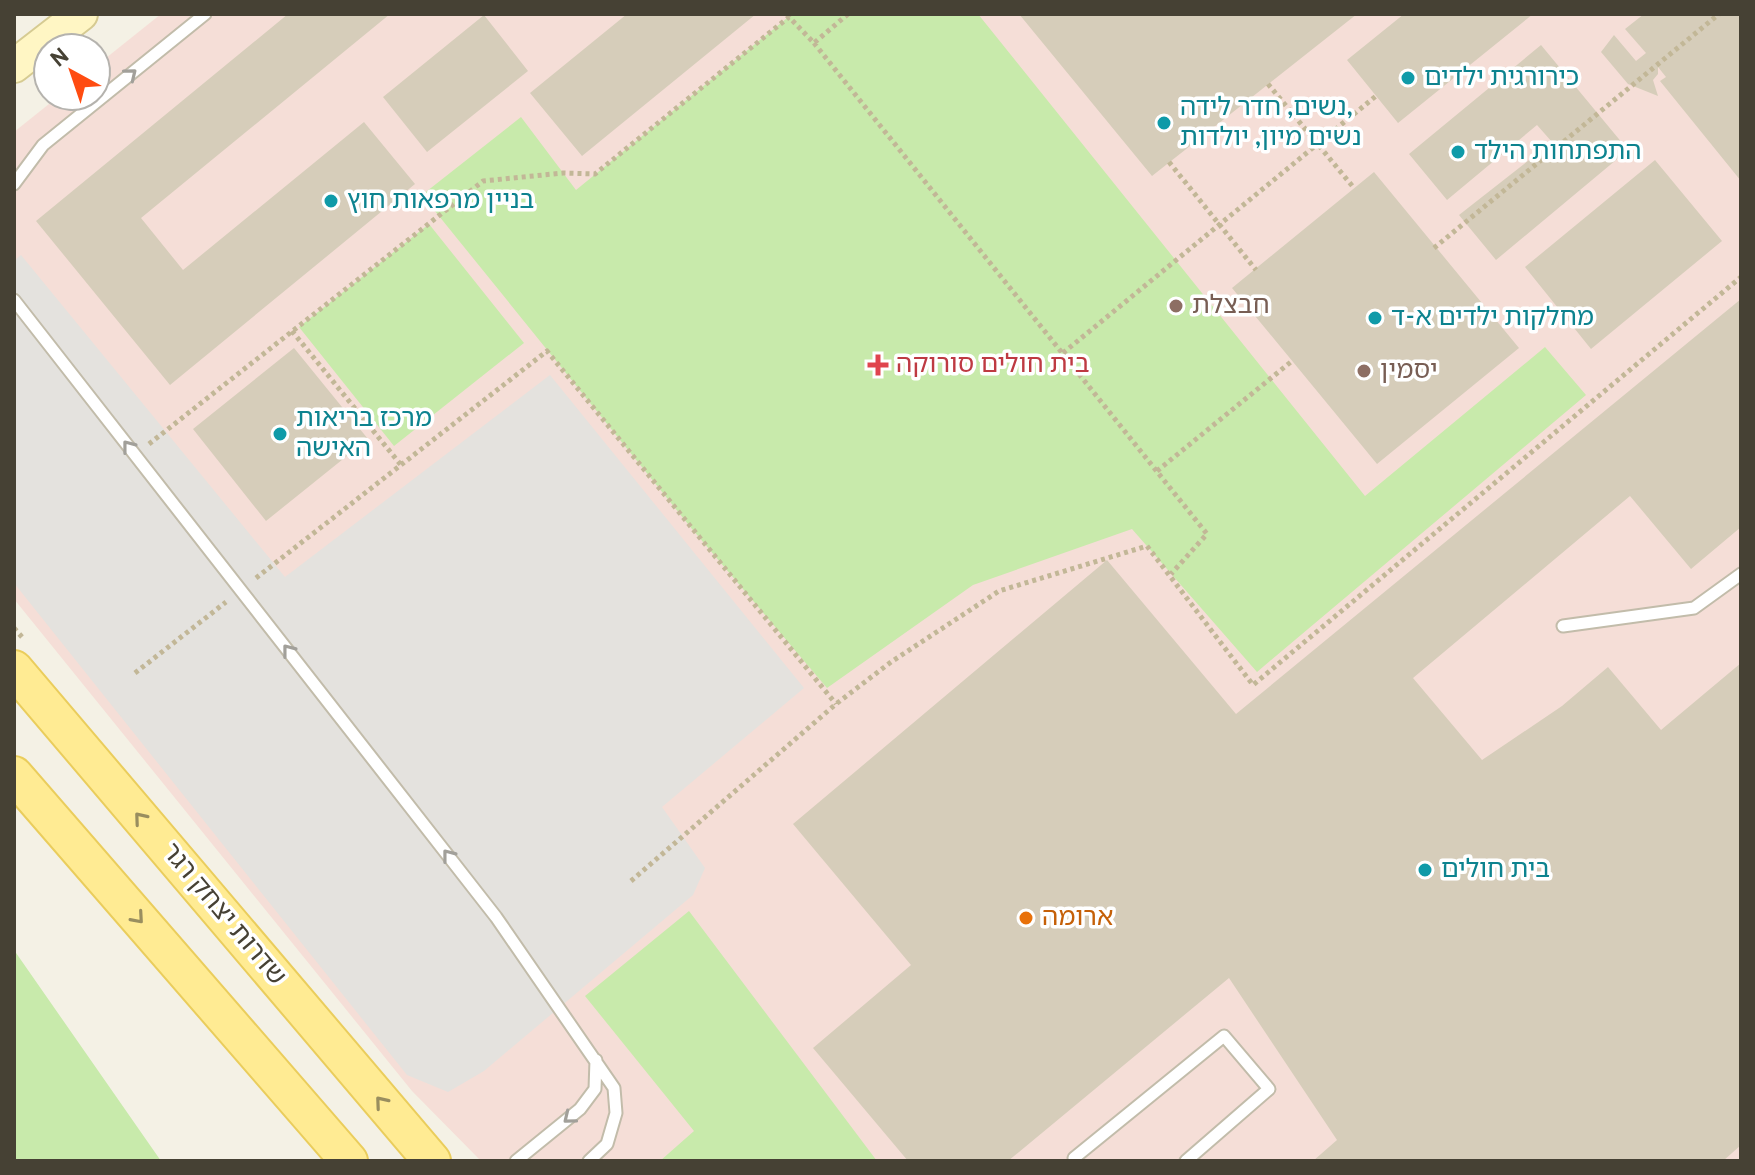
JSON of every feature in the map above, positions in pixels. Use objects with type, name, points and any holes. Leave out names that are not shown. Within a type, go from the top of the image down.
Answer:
[{"type":"main road","points":[[14,66],[81,14]]},
{"type":"main road","name":"שדרות יצחק רגר","points":[[14,669],[432,1161]]},
{"type":"main road","points":[[14,775],[349,1161]]},
{"type":"lane","points":[[14,184],[43,145],[205,14]]},
{"type":"lane","points":[[14,300],[496,917],[596,1060],[614,1088],[616,1113],[607,1144],[589,1161]]},
{"type":"lane","points":[[1563,626],[1694,608],[1741,574]]},
{"type":"lane","points":[[1076,1161],[1074,1158],[1224,1036],[1269,1089],[1186,1161]]},
{"type":"lane","points":[[516,1161],[580,1109],[595,1089],[596,1060]]},
{"type":"path","points":[[814,43],[848,14]]},
{"type":"path","points":[[1434,248],[1719,14]]},
{"type":"path","points":[[135,455],[483,181],[563,173],[595,174],[789,17],[814,43],[1207,534],[1171,574]]},
{"type":"path","points":[[1268,84],[1354,188]]},
{"type":"path","points":[[1063,353],[1376,96]]},
{"type":"path","points":[[1169,162],[1256,270]]},
{"type":"path","points":[[631,881],[836,704],[891,662],[999,591],[1147,546],[1253,685],[1741,277]]},
{"type":"path","points":[[292,331],[401,465]]},
{"type":"path","points":[[135,673],[547,351],[836,704]]},
{"type":"path","points":[[1157,471],[1292,361]]},
{"type":"shaded area","name":"בית חולים סורוקה","points":[[161,14],[1741,14],[1741,1161],[481,1161],[412,1091],[14,599],[14,132],[39,112],[112,112],[112,53]]},
{"type":"shaded area","points":[[21,255],[285,577],[550,375],[804,688],[662,807],[705,868],[693,895],[484,1071],[448,1092],[407,1075],[14,583],[14,261]]},
{"type":"green space","points":[[792,14],[978,14],[1365,496],[1545,347],[1586,395],[1257,672],[1132,529],[973,585],[827,688],[692,529],[422,195],[521,117],[576,190]]},
{"type":"green space","points":[[429,224],[524,343],[394,446],[299,327]]},
{"type":"green space","points":[[689,911],[877,1161],[660,1161],[694,1131],[585,996]]},
{"type":"green space","points":[[14,950],[161,1161],[14,1161]]},
{"type":"building","name":"בניין מרפאות חוץ","points":[[288,14],[390,14],[141,218],[183,270],[364,122],[415,184],[170,385],[36,221]]},
{"type":"building","points":[[627,14],[756,14],[582,156],[530,93]]},
{"type":"building","name":"נשים, חדר לידה, נשים מיון, יולדות","points":[[1019,14],[1357,14],[1152,176]]},
{"type":"building","name":"כירורגית ילדים","points":[[1404,14],[1533,14],[1398,123],[1347,60]]},
{"type":"building","points":[[1644,14],[1741,14],[1741,181],[1660,81],[1666,77],[1658,67],[1658,74],[1653,80],[1658,96],[1628,84],[1601,52],[1614,35],[1636,61],[1646,53],[1625,29]]},
{"type":"building","points":[[484,15],[528,71],[427,152],[383,97]]},
{"type":"building","name":"התפתחות הילד","points":[[1541,45],[1628,150],[1496,260],[1459,215],[1552,142],[1537,125],[1447,200],[1409,154]]},
{"type":"building","points":[[1655,160],[1722,241],[1591,349],[1525,267]]},
{"type":"building","name":"מחלקות ילדים א-ד","points":[[1374,172],[1519,348],[1377,464],[1232,288]]},
{"type":"building","points":[[1741,299],[1741,527],[1691,569],[1630,496],[1413,678],[1482,760],[1562,706],[1608,667],[1661,730],[1741,663],[1741,1145],[1723,1161],[1313,1161],[1337,1140],[1229,978],[1008,1161],[908,1161],[813,1048],[911,965],[793,824],[1107,560],[1236,714]]},
{"type":"building","name":"מרכז בריאות האישה","points":[[294,348],[368,439],[266,521],[193,429]]},
{"type":"place","name":"כירורגית ילדים","points":[[1408,78]]},
{"type":"place","name":"נשים, חדר לידה, נשים מיון, יולדות","points":[[1164,123]]},
{"type":"place","name":"התפתחות הילד","points":[[1458,152]]},
{"type":"place","name":"בניין מרפאות חוץ","points":[[331,201]]},
{"type":"place","name":"חבצלת","points":[[1176,306]]},
{"type":"place","name":"מחלקות ילדים א-ד","points":[[1375,318]]},
{"type":"place","name":"בית חולים סורוקה","points":[[878,365]]},
{"type":"place","name":"יסמין","points":[[1364,371]]},
{"type":"place","name":"מרכז בריאות האישה","points":[[280,434]]},
{"type":"place","name":"בית חולים","points":[[1425,870]]},
{"type":"place","name":"ארומה","points":[[1026,918]]}]
